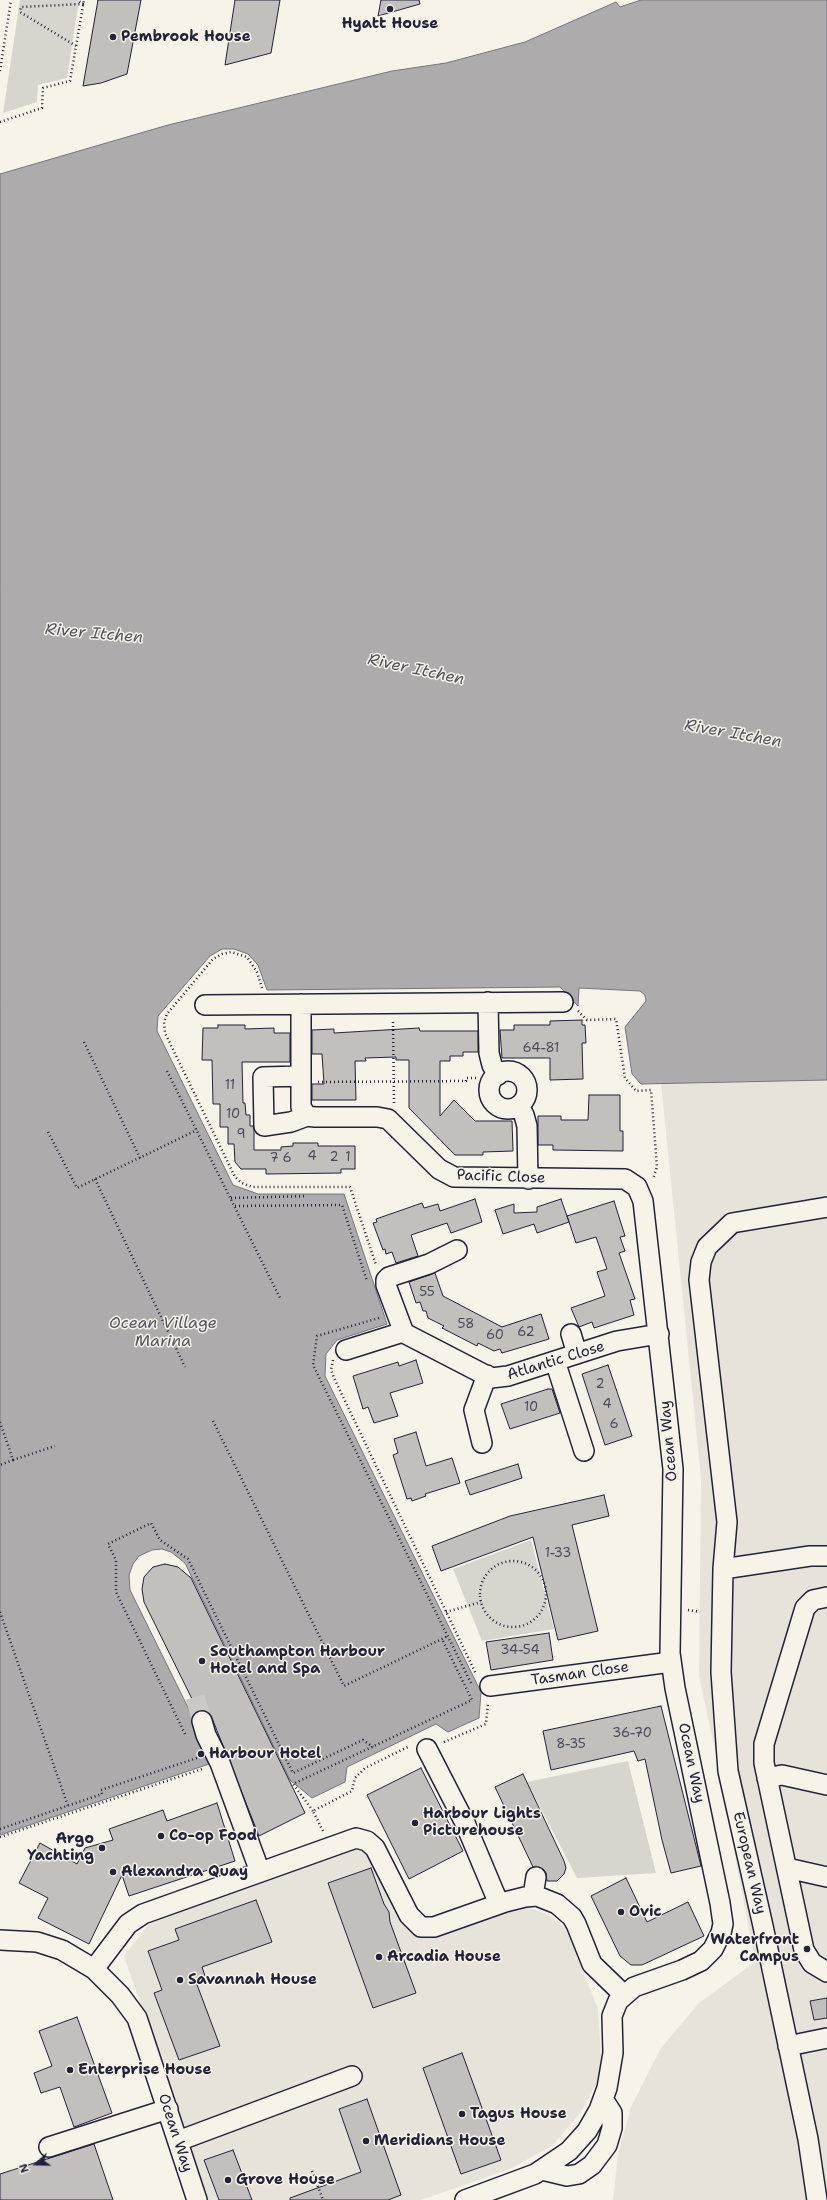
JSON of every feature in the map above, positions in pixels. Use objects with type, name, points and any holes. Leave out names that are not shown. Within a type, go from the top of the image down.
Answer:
[{"type":"street","points":[[488,1002],[489,1052],[495,1076]]},
{"type":"street","points":[[204,1005],[488,1002],[568,1004]]},
{"type":"street","points":[[301,1004],[301,1107],[307,1116]]},
{"type":"street","points":[[507,1071],[514,1072],[524,1081],[527,1090],[526,1097],[519,1106],[509,1110],[502,1109],[492,1101],[488,1090],[495,1076],[507,1071]]},
{"type":"street","name":"Pacific Close","points":[[301,1079],[263,1077],[264,1126],[290,1122],[307,1116],[381,1117],[394,1123],[439,1169],[449,1175],[462,1179],[620,1179],[630,1181],[637,1188]]},
{"type":"street","points":[[519,1106],[524,1115],[527,1126],[528,1179]]},
{"type":"street","name":"Ocean Way","points":[[624,1994],[634,1987],[682,1970],[701,1961],[713,1949],[721,1933],[723,1924],[671,1662],[670,1620],[673,1469],[643,1201],[637,1188]]},
{"type":"street","name":"European Way","points":[[817,2200],[808,2139],[728,1771],[721,1672],[723,1569],[727,1522],[699,1280],[701,1262],[707,1247],[732,1223],[827,1207]]},
{"type":"street","points":[[346,1350],[402,1332],[386,1280],[389,1277],[429,1264],[457,1250]]},
{"type":"street","name":"Atlantic Close","points":[[402,1332],[487,1375],[502,1378],[617,1341],[658,1334]]},
{"type":"street","points":[[571,1334],[577,1354]]},
{"type":"street","points":[[555,1362],[584,1451]]},
{"type":"street","points":[[482,1443],[474,1410],[487,1375]]},
{"type":"street","points":[[723,1569],[810,1556],[827,1556]]},
{"type":"street","points":[[827,1597],[813,1600],[805,1608],[800,1619],[764,1744],[764,1763],[804,1950],[812,1963],[827,1972]]},
{"type":"street","name":"Tasman Close","points":[[482,1688],[671,1662]]},
{"type":"street","points":[[202,1721],[206,1735],[220,1763],[260,1872]]},
{"type":"street","points":[[426,1744],[465,1823],[499,1904]]},
{"type":"street","points":[[767,1778],[782,1775],[827,1785]]},
{"type":"street","points":[[94,1969],[134,1918],[330,1846],[356,1838],[372,1844],[409,1915],[421,1927],[434,1928],[517,1898],[533,1896],[544,1898],[558,1904],[572,1917],[592,1964],[624,1994],[618,2001],[612,2016],[612,2065],[603,2098],[593,2120],[578,2141],[560,2158],[542,2170],[518,2181],[465,2200]]},
{"type":"street","points":[[787,1868],[827,1877]]},
{"type":"street","points":[[533,1896],[536,1877]]},
{"type":"street","name":"Ocean Way","points":[[0,1940],[24,1941],[50,1946],[73,1955],[94,1969],[111,1984],[136,2018],[168,2109],[197,2200]]},
{"type":"street","points":[[788,2046],[827,2038]]},
{"type":"street","points":[[178,2141],[352,2076]]},
{"type":"street","points":[[542,2170],[567,2176],[579,2174],[592,2165],[608,2145],[612,2128],[612,2113],[603,2098]]},
{"type":"street","points":[[49,2147],[168,2109]]},
{"type":"path","points":[[0,71],[11,0]]},
{"type":"path","points":[[77,0],[83,2]]},
{"type":"path","points":[[0,122],[42,108],[43,88],[70,81],[83,2]]},
{"type":"path","points":[[76,46],[20,12],[21,7],[83,2]]},
{"type":"path","points":[[264,994],[257,972],[247,958],[231,952],[222,954],[213,959],[167,1014],[164,1022],[165,1033],[235,1177],[242,1183],[252,1187],[350,1186],[381,1279],[386,1280]]},
{"type":"path","points":[[393,1003],[394,1123]]},
{"type":"path","points":[[568,1004],[587,1020],[616,1019],[625,1078],[636,1091],[651,1090],[657,1167],[654,1178],[637,1188]]},
{"type":"path","points":[[84,1042],[140,1158]]},
{"type":"path","points":[[167,1071],[280,1298]]},
{"type":"path","points":[[301,1079],[394,1082],[466,1081],[466,1078],[495,1076]]},
{"type":"path","points":[[48,1132],[76,1188],[197,1130]]},
{"type":"path","points":[[95,1179],[185,1367]]},
{"type":"path","points":[[231,1198],[307,1196]]},
{"type":"path","points":[[235,1206],[342,1204],[369,1287]]},
{"type":"path","points":[[376,1310],[379,1318],[317,1336],[313,1365],[448,1636],[482,1688]]},
{"type":"path","points":[[313,1811],[352,1791],[355,1778],[365,1768],[426,1744],[445,1743],[486,1724],[483,1687],[334,1378],[331,1363],[335,1357],[346,1350]]},
{"type":"path","points":[[213,1421],[344,1686],[448,1636]]},
{"type":"path","points":[[0,1422],[13,1460]]},
{"type":"path","points":[[0,1465],[55,1446]]},
{"type":"path","points":[[187,1737],[116,1592],[116,1560],[108,1544],[151,1523],[160,1540],[188,1559],[293,1773],[363,1740],[373,1746]]},
{"type":"path","points":[[515,1561],[528,1565],[534,1569],[543,1582],[545,1593],[543,1606],[538,1615],[529,1622],[518,1626],[504,1626],[492,1620],[484,1610],[481,1602],[481,1586],[485,1575],[494,1566],[504,1562],[515,1561]]},
{"type":"path","points":[[446,1612],[481,1602]]},
{"type":"path","points":[[0,1612],[68,1806]]},
{"type":"path","points":[[330,1846],[313,1811],[293,1784],[472,1700],[442,1639]]},
{"type":"path","points":[[0,1829],[102,1794],[101,1790],[197,1758],[194,1751]]},
{"type":"path","points":[[0,1837],[220,1763]]},
{"type":"path","points":[[312,2171],[323,2200]]},
{"type":"shaded area","points":[[20,0],[79,0],[67,78],[38,85],[37,102],[3,113]]},
{"type":"shaded area","points":[[827,1080],[827,2200],[613,2200],[618,2154],[631,2107],[661,2048],[699,2003],[755,1962],[716,1755],[699,1676],[701,1478],[661,1083]]},
{"type":"shaded area","points":[[531,1540],[554,1629],[482,1641],[453,1569]]},
{"type":"shaded area","points":[[628,1761],[656,1873],[577,1878],[527,1782]]},
{"type":"shaded area","points":[[352,1846],[363,1847],[372,1856],[413,1935],[434,1935],[527,1907],[549,1915],[565,1927],[598,2009],[602,2073],[581,2112],[552,2146],[510,2169],[421,2200],[208,2200],[124,1956],[149,1924]]},
{"type":"water","points":[[641,0],[827,0],[827,1080],[641,1084],[632,1074],[625,1027],[646,1001],[645,995],[640,991],[579,988],[578,1006],[560,987],[267,990],[258,965],[248,954],[234,949],[222,949],[210,956],[158,1016],[157,1031],[233,1185],[258,1194],[344,1194],[387,1324],[337,1340],[326,1354],[325,1376],[481,1692],[479,1718],[448,1732],[436,1724],[347,1767],[345,1782],[312,1798],[290,1780],[185,1563],[171,1552],[162,1549],[152,1550],[139,1556],[133,1564],[129,1575],[130,1590],[215,1762],[0,1835],[0,174],[168,125],[392,71],[446,63],[525,42],[616,2],[620,7]]},
{"type":"building","name":"Pembrook House","points":[[98,0],[141,0],[127,74],[101,83],[83,86]]},
{"type":"building","points":[[235,0],[280,0],[271,53],[225,65]]},
{"type":"building","name":"Hyatt House","points":[[381,0],[419,0],[420,4],[378,16]]},
{"type":"building","points":[[582,1020],[582,1025],[585,1025],[586,1043],[582,1043],[583,1079],[550,1080],[550,1058],[502,1058],[500,1030],[514,1030],[514,1025],[550,1025],[550,1021]]},
{"type":"building","points":[[218,1025],[245,1025],[245,1029],[274,1028],[274,1033],[290,1033],[290,1062],[242,1062],[243,1103],[245,1103],[246,1115],[250,1115],[250,1126],[253,1126],[254,1130],[254,1150],[281,1150],[281,1147],[293,1146],[293,1143],[318,1143],[318,1146],[355,1146],[355,1169],[341,1169],[341,1173],[266,1174],[266,1169],[241,1169],[235,1162],[234,1144],[228,1144],[228,1127],[220,1127],[220,1104],[213,1104],[212,1060],[202,1060],[203,1028],[218,1028]]},
{"type":"building","points":[[419,1028],[420,1031],[478,1031],[478,1052],[463,1052],[463,1056],[450,1056],[450,1061],[440,1061],[440,1116],[454,1100],[475,1121],[512,1121],[513,1151],[483,1152],[483,1155],[455,1155],[409,1108],[409,1060],[396,1060],[396,1057],[365,1058],[366,1061],[355,1061],[356,1100],[312,1100],[312,1084],[324,1084],[322,1054],[312,1054],[312,1030],[334,1029],[334,1033]]},
{"type":"building","points":[[589,1095],[620,1095],[620,1131],[623,1131],[623,1151],[553,1150],[553,1145],[538,1145],[538,1116],[561,1116],[561,1120],[588,1120]]},
{"type":"building","points":[[475,1199],[482,1222],[451,1233],[447,1223],[411,1235],[418,1256],[396,1263],[392,1252],[386,1254],[385,1249],[383,1250],[373,1223],[377,1222],[376,1219],[422,1203],[424,1208],[438,1204],[440,1211]]},
{"type":"building","points":[[561,1199],[569,1222],[537,1233],[534,1224],[503,1234],[495,1210],[514,1204],[514,1213],[537,1212],[537,1207]]},
{"type":"building","points":[[614,1201],[625,1236],[620,1237],[625,1251],[619,1253],[635,1299],[630,1300],[634,1315],[594,1328],[592,1322],[579,1327],[571,1308],[605,1296],[597,1272],[607,1269],[596,1237],[576,1243],[567,1216]]},
{"type":"building","points":[[435,1273],[443,1296],[502,1327],[541,1314],[549,1339],[502,1353],[500,1349],[494,1351],[478,1343],[477,1346],[442,1328],[444,1326],[428,1318],[426,1311],[423,1311],[420,1302],[416,1303],[409,1282]]},
{"type":"building","points":[[416,1360],[423,1383],[390,1393],[398,1416],[374,1423],[368,1407],[363,1409],[353,1376],[398,1362],[399,1366]]},
{"type":"building","points":[[608,1365],[632,1436],[605,1445],[582,1374]]},
{"type":"building","points":[[552,1389],[560,1413],[510,1429],[501,1404]]},
{"type":"building","points":[[416,1432],[426,1466],[452,1458],[460,1483],[425,1494],[426,1496],[412,1501],[411,1498],[407,1499],[393,1455],[398,1453],[394,1439]]},
{"type":"building","points":[[518,1464],[522,1478],[470,1495],[465,1481]]},
{"type":"building","points":[[604,1495],[609,1516],[572,1525],[598,1631],[558,1640],[533,1537],[441,1571],[432,1546],[510,1516]]},
{"type":"building","name":"Southampton Harbour Hotel and Spa","points":[[165,1564],[178,1567],[191,1578],[305,1813],[259,1836],[212,1718],[205,1710],[198,1711],[144,1602],[142,1589],[144,1577],[153,1567]]},
{"type":"building","points":[[549,1633],[553,1660],[491,1670],[486,1642]]},
{"type":"building","points":[[661,1706],[701,1866],[671,1873],[662,1840],[645,1759],[638,1761],[634,1751],[551,1770],[543,1731]]},
{"type":"building","name":"Harbour Lights Picturehouse","points":[[421,1768],[463,1851],[409,1879],[367,1795]]},
{"type":"building","points":[[523,1774],[564,1861],[566,1868],[564,1874],[557,1881],[547,1881],[546,1873],[543,1869],[533,1867],[495,1787]]},
{"type":"building","name":"Alexandra Quay","points":[[217,1803],[235,1861],[129,1896],[122,1875],[89,1944],[38,1918],[48,1898],[19,1883],[40,1843],[77,1864],[85,1848],[113,1840],[109,1829],[163,1810],[167,1821]]},
{"type":"building","name":"Arcadia House","points":[[371,1868],[384,1904],[389,1912],[390,1922],[416,1993],[373,2008],[328,1883]]},
{"type":"building","name":"Ovic","points":[[626,1878],[647,1922],[688,1902],[704,1936],[642,1965],[631,1965],[620,1956],[591,1896]]},
{"type":"building","name":"Savannah House","points":[[256,1900],[272,1942],[202,1967],[206,1979],[196,1982],[220,2046],[179,2060],[154,1993],[162,1990],[148,1951],[179,1940],[175,1929]]},
{"type":"building","points":[[827,1998],[827,2018],[814,2020],[810,2001]]},
{"type":"building","name":"Enterprise House","points":[[77,2017],[112,2113],[74,2127],[60,2087],[41,2093],[34,2073],[52,2066],[39,2031]]},
{"type":"building","name":"Tagus House","points":[[462,2053],[501,2160],[461,2174],[423,2068]]},
{"type":"building","name":"Meridians House","points":[[367,2099],[401,2195],[388,2200],[290,2200],[290,2198],[361,2172],[339,2109]]},
{"type":"building","points":[[94,2144],[113,2200],[0,2200],[0,2174]]},
{"type":"building","name":"Grove House","points":[[233,2150],[252,2200],[219,2200],[204,2160]]},
{"type":"tunnel","points":[[195,1697],[202,1721]]},
{"type":"place","name":"Hyatt House","points":[[390,9]]},
{"type":"place","name":"Pembrook House","points":[[113,37]]},
{"type":"place","name":"Southampton Harbour Hotel and Spa","points":[[202,1661]]},
{"type":"place","name":"Harbour Hotel","points":[[201,1754]]},
{"type":"place","name":"Harbour Lights Picturehouse","points":[[415,1823]]},
{"type":"place","name":"Co-op Food","points":[[161,1836]]},
{"type":"place","name":"Argo Yachting","points":[[102,1848]]},
{"type":"place","name":"Alexandra Quay","points":[[113,1872]]},
{"type":"place","name":"Ovic","points":[[621,1912]]},
{"type":"place","name":"Waterfront Campus","points":[[807,1949]]},
{"type":"place","name":"Arcadia House","points":[[379,1957]]},
{"type":"place","name":"Savannah House","points":[[180,1980]]},
{"type":"place","name":"Enterprise House","points":[[70,2070]]},
{"type":"place","name":"Tagus House","points":[[462,2114]]},
{"type":"place","name":"Meridians House","points":[[366,2141]]},
{"type":"place","name":"Grove House","points":[[228,2180]]},
{"type":"water label","name":"River Itchen","points":[[94,634]]},
{"type":"water label","name":"River Itchen","points":[[416,670]]},
{"type":"water label","name":"River Itchen","points":[[733,734]]},
{"type":"water label","name":"Ocean Village Marina","points":[[163,1333]]}]
